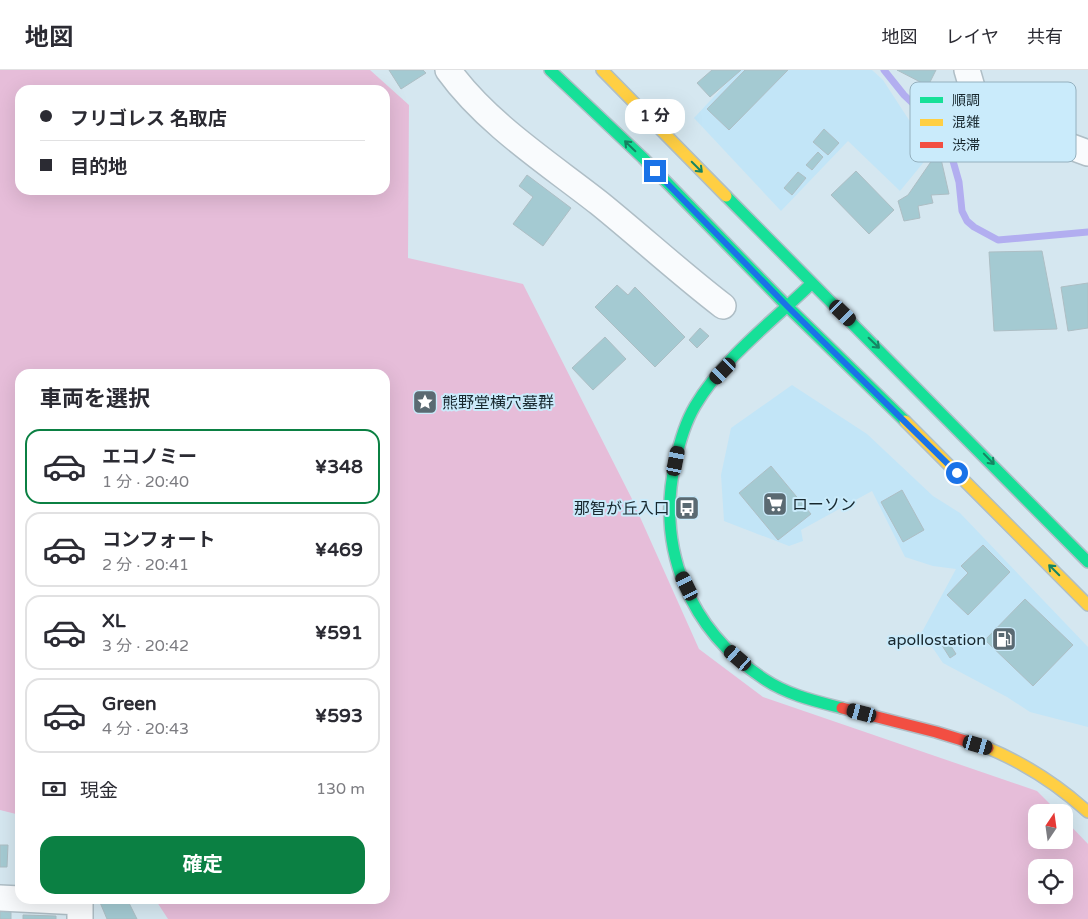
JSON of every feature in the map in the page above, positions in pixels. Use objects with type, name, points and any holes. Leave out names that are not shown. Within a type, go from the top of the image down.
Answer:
[{"type":"street","points":[[448,70],[459,86],[521,143],[601,204],[684,276],[723,306]]},
{"type":"street","points":[[550,70],[643,158],[788,307],[854,370],[1088,605]]},
{"type":"street","points":[[602,70],[812,283],[904,372],[1088,562]]},
{"type":"street","points":[[966,70],[970,82]]},
{"type":"street","points":[[1076,148],[1088,152]]},
{"type":"street","points":[[812,283],[713,381],[695,407],[679,447],[670,490],[670,536],[679,570],[703,619],[724,646],[752,670],[785,690],[994,750],[1060,787],[1088,812]]},
{"type":"street","points":[[0,898],[15,899]]},
{"type":"street","points":[[80,904],[80,919]]},
{"type":"shaded area","points":[[0,70],[370,70],[387,85],[15,85],[15,195],[390,195],[390,88],[409,105],[408,258],[523,284],[631,497],[699,649],[763,697],[1037,791],[1050,804],[1028,804],[1028,849],[1073,849],[1073,828],[1088,844],[1088,919],[168,919],[158,904],[390,904],[390,369],[15,369],[15,814],[0,810]]},
{"type":"shaded area","points":[[739,70],[872,70],[883,80],[910,121],[910,162],[924,162],[900,191],[848,141],[781,211],[694,118]]},
{"type":"shaded area","points":[[792,385],[867,434],[933,496],[960,513],[1088,647],[1088,727],[1030,712],[1007,697],[943,663],[922,632],[956,569],[933,566],[905,557],[872,491],[801,530],[803,541],[789,546],[724,521],[721,475],[731,428]]},
{"type":"building","points":[[389,70],[423,70],[426,73],[401,89]]},
{"type":"building","points":[[712,70],[741,70],[710,97],[697,83]]},
{"type":"building","points":[[745,70],[788,70],[729,130],[707,109]]},
{"type":"building","points":[[897,70],[936,70],[930,82],[920,82]]},
{"type":"building","points":[[824,129],[839,143],[828,155],[813,142]]},
{"type":"building","points":[[818,152],[823,157],[812,170],[806,165]]},
{"type":"building","points":[[931,162],[942,162],[949,194],[931,195],[933,203],[918,206],[920,218],[904,221],[898,201],[908,195]]},
{"type":"building","points":[[856,171],[894,210],[869,234],[831,195]]},
{"type":"building","points":[[798,172],[806,178],[792,195],[784,188]]},
{"type":"building","points":[[527,175],[571,208],[543,246],[513,224],[533,197],[519,186]]},
{"type":"building","points":[[1042,251],[1057,329],[994,331],[989,252]]},
{"type":"building","points":[[1088,283],[1088,328],[1068,331],[1061,287]]},
{"type":"building","points":[[617,285],[628,295],[635,287],[685,337],[655,367],[595,307]]},
{"type":"building","points":[[700,328],[709,336],[697,348],[689,340]]},
{"type":"building","points":[[605,337],[626,359],[593,390],[572,368]]},
{"type":"building","points":[[771,466],[811,514],[778,540],[739,493]]},
{"type":"building","points":[[902,490],[924,530],[903,542],[881,502]]},
{"type":"building","points":[[983,545],[1010,572],[968,615],[947,595],[968,573],[961,566]]},
{"type":"building","points":[[1025,599],[1073,645],[1033,686],[985,640]]},
{"type":"building","points":[[944,635],[956,654],[950,658],[938,639]]},
{"type":"building","points":[[0,845],[8,845],[7,867],[0,867]]},
{"type":"building","points":[[101,904],[130,904],[137,919],[107,919]]},
{"type":"building","points":[[0,911],[11,911],[11,919],[0,919]]},
{"type":"building","points":[[23,915],[56,916],[56,919],[23,919]]},
{"type":"waterway","points":[[884,70],[910,101]]},
{"type":"waterway","points":[[953,162],[959,182],[962,211],[967,221],[998,240],[1088,232]]},
{"type":"traffic: fast","points":[[550,70],[643,158],[788,307],[905,421]]},
{"type":"traffic: fast","points":[[726,196],[1088,562]]},
{"type":"traffic: fast","points":[[812,283],[734,356],[707,388],[695,406],[688,419],[678,448],[670,495],[670,527],[675,557],[685,585],[698,612],[716,637],[738,659],[773,685],[802,697],[842,708]]},
{"type":"traffic: slow","points":[[602,70],[726,196]]},
{"type":"traffic: slow","points":[[905,421],[1088,605]]},
{"type":"traffic: slow","points":[[988,748],[1041,776],[1065,792],[1088,812]]},
{"type":"traffic: jam","points":[[842,708],[936,732],[988,748]]},
{"type":"place","name":"熊野堂横穴墓群","points":[[425,402]]},
{"type":"place","name":"ローソン","points":[[775,504]]},
{"type":"place","name":"那智が丘入口","points":[[687,508]]},
{"type":"place","name":"apollostation","points":[[1004,639]]},
{"type":"route","points":[[655,171],[788,307],[957,473]]}]
